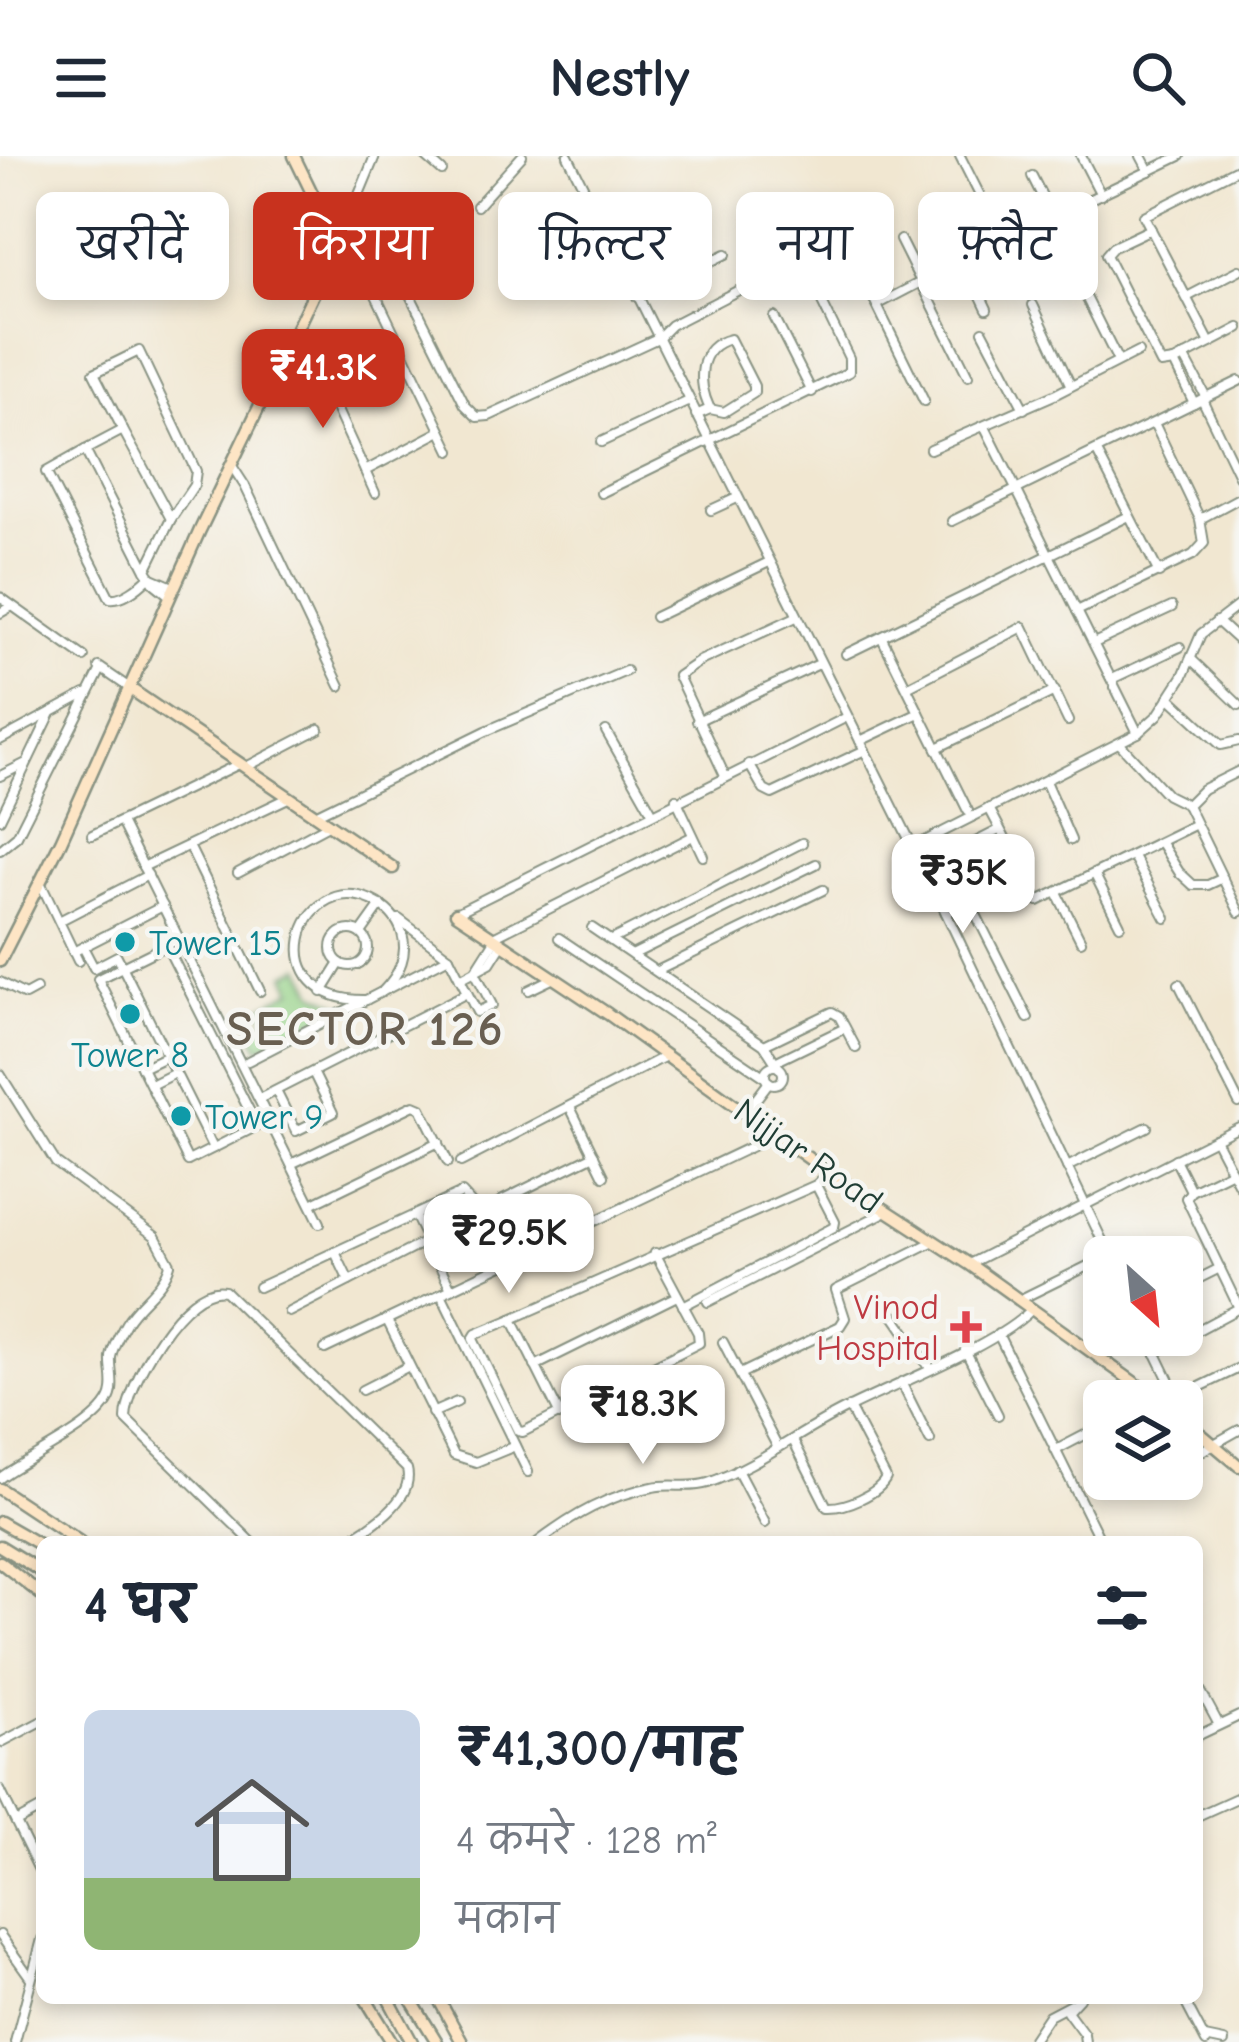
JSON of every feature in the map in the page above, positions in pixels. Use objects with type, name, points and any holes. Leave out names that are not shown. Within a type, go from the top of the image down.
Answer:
[{"type":"street","points":[[294,156],[312,192]]},
{"type":"street","points":[[359,192],[375,156]]},
{"type":"street","points":[[425,156],[442,171]]},
{"type":"street","points":[[477,206],[523,156]]},
{"type":"street","points":[[568,156],[586,192]]},
{"type":"street","points":[[960,156],[977,192]]},
{"type":"street","points":[[1082,156],[1101,195]]},
{"type":"street","points":[[1141,156],[1149,171]]},
{"type":"street","points":[[1098,196],[1180,156]]},
{"type":"street","points":[[1210,343],[1144,216],[1239,167]]},
{"type":"street","points":[[1032,176],[1040,192]]},
{"type":"street","points":[[1150,229],[1106,255],[1161,364],[1174,362],[1239,328]]},
{"type":"street","points":[[900,240],[918,275]]},
{"type":"street","points":[[712,261],[726,254]]},
{"type":"street","points":[[1187,297],[1239,270]]},
{"type":"street","points":[[877,305],[918,285]]},
{"type":"street","points":[[413,300],[465,405],[477,417],[489,416],[658,338],[671,325],[736,292]]},
{"type":"street","points":[[1,958],[132,690],[310,300]]},
{"type":"street","points":[[379,300],[451,451]]},
{"type":"street","points":[[639,300],[946,913],[1098,1236]]},
{"type":"street","points":[[601,493],[846,375],[850,368],[820,300]]},
{"type":"street","points":[[874,300],[924,401]]},
{"type":"street","points":[[930,300],[968,376]]},
{"type":"street","points":[[983,300],[987,309]]},
{"type":"street","points":[[1088,300],[1118,361]]},
{"type":"street","points":[[1033,305],[1070,384]]},
{"type":"street","points":[[774,317],[812,392]]},
{"type":"street","points":[[983,331],[1024,409]]},
{"type":"street","points":[[696,415],[710,409],[724,412],[754,393],[730,340],[720,341],[702,367],[700,389],[710,409]]},
{"type":"street","points":[[122,430],[46,472],[110,598],[141,586],[149,575],[171,519],[194,485],[196,471],[139,351],[94,373],[171,519]]},
{"type":"street","points":[[930,449],[1138,352]]},
{"type":"street","points":[[283,354],[319,371],[375,493]]},
{"type":"street","points":[[1184,356],[1200,400],[1239,476]]},
{"type":"street","points":[[1174,362],[1200,400]]},
{"type":"street","points":[[952,521],[1239,381]]},
{"type":"street","points":[[601,442],[689,400]]},
{"type":"street","points":[[1077,611],[1159,573],[1201,550],[1204,543],[1200,519],[1154,423]]},
{"type":"street","points":[[985,427],[1138,733]]},
{"type":"street","points":[[365,471],[441,431]]},
{"type":"street","points":[[85,449],[149,575],[173,592]]},
{"type":"street","points":[[1097,452],[1159,573]]},
{"type":"street","points":[[232,466],[340,686]]},
{"type":"street","points":[[711,510],[736,498]]},
{"type":"street","points":[[1200,519],[1239,498]]},
{"type":"street","points":[[846,654],[1129,516]]},
{"type":"street","points":[[656,617],[769,562]]},
{"type":"street","points":[[0,597],[84,657]]},
{"type":"street","points":[[913,847],[1138,733],[1158,715],[1201,634],[1239,605]]},
{"type":"street","points":[[0,613],[12,606]]},
{"type":"street","points":[[1094,643],[1172,607]]},
{"type":"street","points":[[725,776],[679,685],[680,673],[796,617]]},
{"type":"street","points":[[1217,621],[1239,641]]},
{"type":"street","points":[[907,688],[1023,627],[1068,721]]},
{"type":"street","points":[[882,638],[968,811]]},
{"type":"street","points":[[1112,679],[1180,646]]},
{"type":"street","points":[[1191,658],[1239,705]]},
{"type":"street","points":[[697,721],[819,664]]},
{"type":"street","points":[[0,850],[16,836],[100,668],[393,868]]},
{"type":"street","points":[[316,814],[486,731],[626,671]]},
{"type":"street","points":[[937,748],[1055,692]]},
{"type":"street","points":[[0,740],[86,693]]},
{"type":"street","points":[[1169,697],[1221,745],[1239,741]]},
{"type":"street","points":[[0,818],[51,713]]},
{"type":"street","points":[[749,764],[764,790],[772,794],[919,713]]},
{"type":"street","points":[[456,913],[847,717]]},
{"type":"street","points":[[92,836],[319,729]]},
{"type":"street","points":[[606,730],[652,812]]},
{"type":"street","points":[[1120,744],[1167,795],[1187,805],[1239,912]]},
{"type":"street","points":[[0,776],[28,763]]},
{"type":"street","points":[[1187,805],[1203,789],[1239,770]]},
{"type":"street","points":[[1045,781],[1071,840]]},
{"type":"street","points":[[59,921],[189,846],[291,797]]},
{"type":"street","points":[[676,800],[703,856]]},
{"type":"street","points":[[988,808],[1038,901],[1194,825]]},
{"type":"street","points":[[121,821],[320,1223]]},
{"type":"street","points":[[238,874],[331,824]]},
{"type":"street","points":[[948,856],[999,830]]},
{"type":"street","points":[[936,835],[1028,1018]]},
{"type":"street","points":[[460,979],[494,960],[496,941],[693,836]]},
{"type":"street","points":[[611,940],[802,843]]},
{"type":"street","points":[[1161,843],[1193,885],[1223,878]]},
{"type":"street","points":[[189,846],[260,991]]},
{"type":"street","points":[[1133,856],[1166,918]]},
{"type":"street","points":[[632,955],[816,864]]},
{"type":"street","points":[[1095,875],[1120,926]]},
{"type":"street","points":[[946,913],[1022,876]]},
{"type":"street","points":[[40,883],[78,953],[94,968],[117,956],[213,1148]]},
{"type":"street","points":[[656,972],[823,890]]},
{"type":"street","points":[[1057,893],[1081,941]]},
{"type":"street","points":[[366,1000],[322,992],[303,969],[299,954],[304,925],[325,902],[339,897],[354,895],[381,905],[449,958],[477,1012],[492,1005],[475,972]]},
{"type":"street","points":[[361,934],[381,905]]},
{"type":"street","points":[[78,953],[163,906]]},
{"type":"street","name":"Nijjar Road","points":[[456,913],[667,1055],[830,1174],[969,1264],[1128,1380]]},
{"type":"street","points":[[382,992],[400,970],[404,956],[404,941],[393,914]]},
{"type":"street","points":[[559,938],[767,1080],[781,1080],[778,1064],[764,1045],[592,928]]},
{"type":"street","points":[[347,930],[361,934],[368,946],[365,957],[357,964],[340,963],[332,947],[336,936],[347,930]]},
{"type":"street","points":[[179,939],[98,979],[188,1161],[269,1120]]},
{"type":"street","points":[[166,945],[257,1126]]},
{"type":"street","points":[[248,1061],[449,958]]},
{"type":"street","points":[[322,992],[340,963]]},
{"type":"street","points":[[530,990],[554,978]]},
{"type":"street","points":[[0,982],[25,995],[36,989]]},
{"type":"street","points":[[1179,984],[1239,1103]]},
{"type":"street","points":[[259,1099],[467,993]]},
{"type":"street","points":[[764,1045],[832,1012],[856,1048]]},
{"type":"street","points":[[778,1064],[845,1028]]},
{"type":"street","points":[[461,1162],[667,1055]]},
{"type":"street","points":[[142,1068],[167,1056]]},
{"type":"street","points":[[276,1090],[296,1131],[333,1113],[313,1072]]},
{"type":"street","points":[[151,1085],[176,1073]]},
{"type":"street","points":[[0,1074],[56,1163],[155,1236],[170,1264],[164,1279],[135,1308],[116,1341],[111,1356],[112,1389],[105,1406],[0,1478]]},
{"type":"street","points":[[747,1111],[767,1080]]},
{"type":"street","points":[[291,1164],[413,1105],[421,1108],[448,1162]]},
{"type":"street","points":[[570,1107],[604,1176]]},
{"type":"street","points":[[1067,1167],[1147,1126]]},
{"type":"street","points":[[969,1264],[1239,1127]]},
{"type":"street","points":[[325,1349],[778,1134]]},
{"type":"street","points":[[1215,1139],[1239,1185]]},
{"type":"street","points":[[311,1204],[439,1142]]},
{"type":"street","points":[[501,1201],[594,1155]]},
{"type":"street","points":[[1175,1159],[1190,1190]]},
{"type":"street","points":[[1203,1327],[1239,1308],[1186,1198],[1190,1190],[1232,1171]]},
{"type":"street","points":[[655,1253],[700,1339],[694,1347],[560,1415],[518,1431],[473,1339],[476,1334],[655,1253],[816,1185],[830,1174]]},
{"type":"street","points":[[535,1366],[834,1227],[816,1185]]},
{"type":"street","points":[[259,1287],[465,1194],[502,1265]]},
{"type":"street","points":[[708,1302],[888,1210]]},
{"type":"street","points":[[415,1215],[528,1472]]},
{"type":"street","points":[[740,1374],[840,1326],[844,1314],[836,1290],[934,1240]]},
{"type":"street","points":[[289,1312],[427,1241]]},
{"type":"street","points":[[334,1252],[349,1281]]},
{"type":"street","points":[[1203,1276],[1220,1268]]},
{"type":"street","points":[[1019,1300],[1083,1269]]},
{"type":"street","points":[[246,1536],[126,1419],[146,1363],[195,1298],[213,1290],[225,1292],[282,1344],[407,1468],[409,1483],[398,1499],[355,1536]]},
{"type":"street","points":[[546,1536],[602,1501],[657,1486],[696,1486],[737,1470],[850,1407],[998,1334],[1032,1310]]},
{"type":"street","points":[[894,1316],[930,1368]]},
{"type":"street","points":[[512,1319],[560,1415]]},
{"type":"street","points":[[387,1320],[446,1443],[461,1459],[476,1462],[515,1446]]},
{"type":"street","points":[[998,1334],[1098,1536]]},
{"type":"street","points":[[723,1342],[778,1448]]},
{"type":"street","points":[[965,1350],[998,1414]]},
{"type":"street","points":[[362,1390],[409,1366]]},
{"type":"street","points":[[1203,1388],[1239,1368]]},
{"type":"street","points":[[902,1382],[930,1440]]},
{"type":"street","points":[[432,1413],[457,1402]]},
{"type":"street","points":[[793,1440],[826,1508],[838,1508],[881,1486],[886,1478],[850,1407]]},
{"type":"street","points":[[1203,1451],[1239,1430]]},
{"type":"street","points":[[1203,1434],[1239,1466]]},
{"type":"street","points":[[1056,1450],[1083,1436]]},
{"type":"street","points":[[737,1470],[765,1523]]},
{"type":"street","points":[[0,1489],[71,1536]]},
{"type":"street","points":[[0,1522],[36,1543]]},
{"type":"street","points":[[0,1546],[36,1568]]},
{"type":"street","points":[[0,1562],[36,1589]]},
{"type":"street","points":[[1203,1695],[1219,1725]]},
{"type":"street","points":[[1203,1733],[1239,1715]]},
{"type":"street","points":[[0,1743],[36,1723]]},
{"type":"street","points":[[0,1790],[36,1864]]},
{"type":"street","points":[[1203,1813],[1239,1797]]},
{"type":"street","points":[[16,1822],[36,1811]]},
{"type":"street","points":[[0,1935],[32,1979]]},
{"type":"street","points":[[15,2042],[36,1963]]},
{"type":"street","points":[[369,2004],[392,2042]]},
{"type":"street","points":[[391,2004],[412,2042]]},
{"type":"street","points":[[414,2004],[437,2042]]},
{"type":"street","points":[[441,2004],[463,2042]]},
{"type":"street","points":[[1031,2042],[1048,2015],[1069,2004]]},
{"type":"street","points":[[1074,2004],[1068,2015],[1084,2034],[1084,2042]]},
{"type":"street","points":[[1186,2004],[1205,2040],[1224,2042]]},
{"type":"green space","points":[[301,967],[315,993],[344,1006],[259,1048],[249,1029],[267,1020],[261,1007],[293,990],[286,975]]},
{"type":"place","name":"Tower 15","points":[[125,942]]},
{"type":"place","name":"Tower 8","points":[[130,1014]]},
{"type":"place","name":"Tower 9","points":[[181,1116]]},
{"type":"place","name":"Vinod Hospital","points":[[966,1327]]},
{"type":"district","name":"SECTOR 126","points":[[366,1028]]}]
